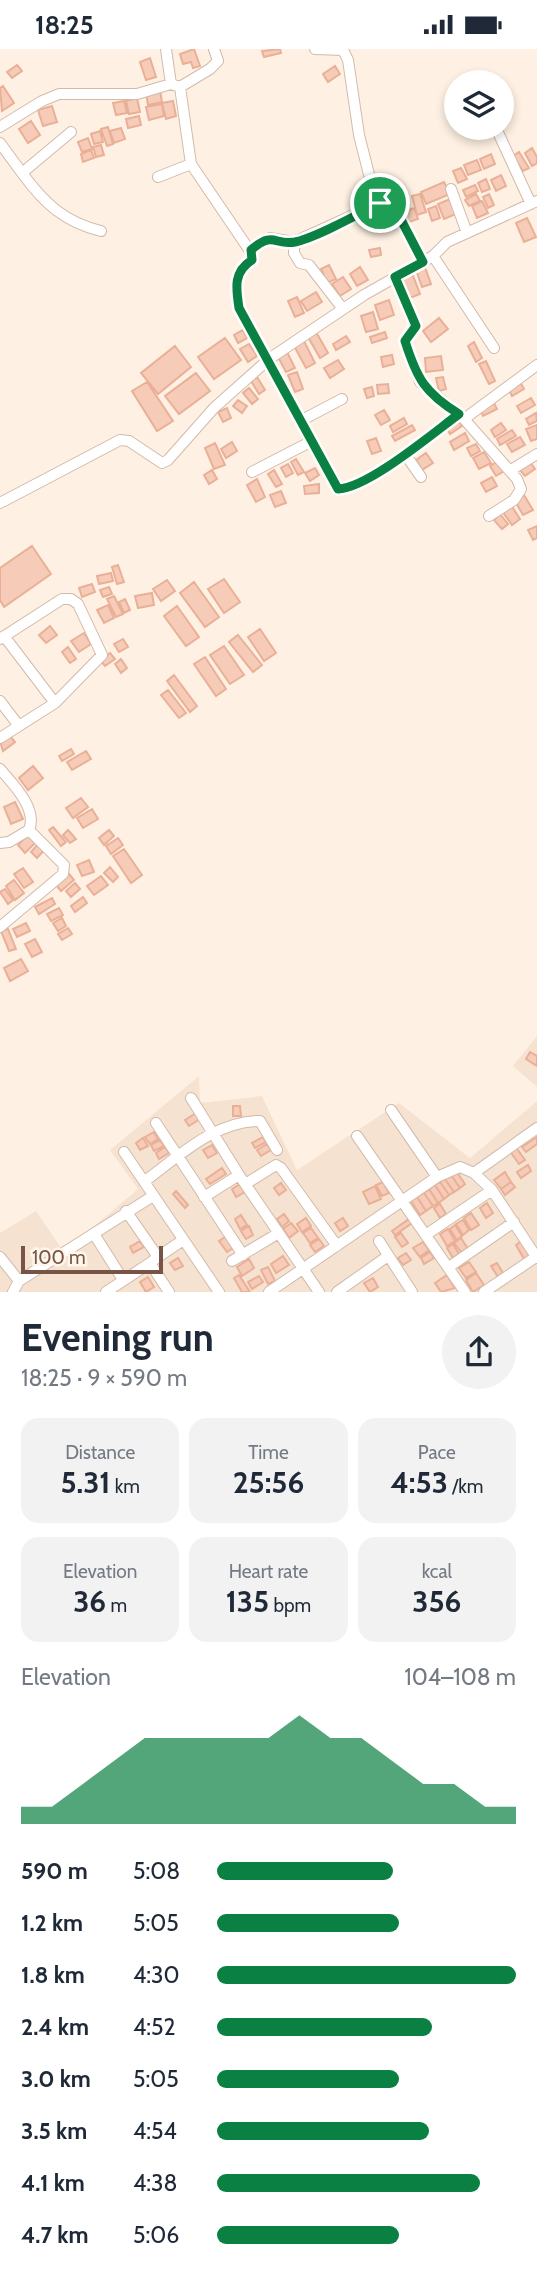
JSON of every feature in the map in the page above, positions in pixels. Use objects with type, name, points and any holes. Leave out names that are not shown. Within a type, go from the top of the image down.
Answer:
[{"type":"street","points":[[166,49],[176,85],[191,164],[251,250],[252,260],[241,266],[237,277],[239,308],[338,489],[348,489],[405,454],[537,365]]},
{"type":"street","points":[[0,127],[42,101],[59,94],[137,94],[176,85],[210,69],[218,61],[214,49]]},
{"type":"street","points":[[315,49],[343,50],[352,76],[365,165],[380,203],[398,214],[423,262]]},
{"type":"street","points":[[22,173],[71,132]]},
{"type":"street","points":[[0,503],[120,440],[129,441],[162,463],[168,460],[214,408],[269,359],[343,309],[433,256],[447,243],[534,203],[502,140]]},
{"type":"street","points":[[0,143],[55,211],[81,226],[101,231]]},
{"type":"street","points":[[158,177],[191,164]]},
{"type":"street","points":[[451,188],[467,233]]},
{"type":"street","points":[[251,250],[270,238],[294,242],[380,203]]},
{"type":"street","points":[[294,242],[294,253],[300,263],[309,265],[343,309]]},
{"type":"street","points":[[433,256],[494,348]]},
{"type":"street","points":[[395,277],[416,326],[405,341],[420,382],[440,402],[461,416],[511,470],[521,489],[514,501],[489,516]]},
{"type":"street","points":[[302,420],[342,399]]},
{"type":"street","points":[[252,472],[312,441]]},
{"type":"street","points":[[405,454],[421,477]]},
{"type":"street","points":[[511,470],[537,454]]},
{"type":"street","points":[[0,738],[55,703],[102,655],[78,604],[71,599],[62,599],[2,637],[55,703]]},
{"type":"street","points":[[0,701],[19,726]]},
{"type":"street","points":[[0,769],[28,807],[31,821],[29,830],[9,842],[0,843]]},
{"type":"street","points":[[0,927],[63,874],[64,865],[29,830]]},
{"type":"street","points":[[191,1098],[215,1132],[277,1234],[319,1292]]},
{"type":"street","points":[[391,1110],[437,1177]]},
{"type":"street","points":[[145,1181],[215,1132],[235,1123],[260,1121],[277,1150]]},
{"type":"street","points":[[156,1123],[243,1255]]},
{"type":"street","points":[[474,1173],[537,1128]]},
{"type":"street","points":[[357,1136],[465,1292]]},
{"type":"street","points":[[124,1152],[219,1292]]},
{"type":"street","points":[[204,1197],[276,1165],[281,1168],[337,1247]]},
{"type":"street","points":[[269,1292],[437,1177],[460,1167],[474,1173],[492,1190],[537,1258],[484,1292]]},
{"type":"street","points":[[427,1234],[492,1190]]},
{"type":"street","points":[[13,1292],[19,1281],[153,1196]]},
{"type":"street","points":[[126,1211],[169,1292]]},
{"type":"street","points":[[449,1267],[514,1222]]},
{"type":"street","points":[[94,1234],[121,1275]]},
{"type":"street","points":[[232,1261],[277,1234]]},
{"type":"street","points":[[113,1290],[183,1240]]},
{"type":"street","points":[[379,1241],[412,1292]]},
{"type":"street","points":[[337,1292],[388,1256]]},
{"type":"street","points":[[0,1257],[19,1281]]},
{"type":"shaded area","points":[[537,1036],[537,1087],[513,1066]]},
{"type":"shaded area","points":[[199,1076],[200,1103],[262,1096],[297,1170],[399,1103],[470,1158],[537,1101],[537,1292],[0,1292],[0,1233],[36,1211],[64,1252],[138,1189],[110,1150]]},
{"type":"building","points":[[194,49],[200,66],[193,68],[191,62],[183,64],[180,54]]},
{"type":"building","points":[[280,49],[281,53],[264,57],[262,51]]},
{"type":"building","points":[[150,58],[156,77],[146,80],[140,62]]},
{"type":"building","points":[[17,65],[22,71],[12,78],[7,72]]},
{"type":"building","points":[[335,66],[340,74],[328,82],[323,74]]},
{"type":"building","points":[[3,86],[14,103],[2,111],[0,88]]},
{"type":"building","points":[[160,90],[162,102],[148,105],[146,93]]},
{"type":"building","points":[[137,98],[140,112],[129,114],[126,101]]},
{"type":"building","points":[[124,101],[127,113],[116,115],[113,103]]},
{"type":"building","points":[[173,101],[176,116],[166,119],[162,103]]},
{"type":"building","points":[[162,104],[164,116],[149,120],[146,107]]},
{"type":"building","points":[[52,106],[57,122],[43,126],[38,110]]},
{"type":"building","points":[[139,116],[141,125],[128,128],[126,119]]},
{"type":"building","points":[[31,121],[40,135],[28,143],[19,129]]},
{"type":"building","points":[[108,127],[113,144],[107,146],[101,129]]},
{"type":"building","points":[[121,128],[125,139],[114,143],[110,131]]},
{"type":"building","points":[[100,131],[103,142],[94,144],[91,134]]},
{"type":"building","points":[[88,138],[92,149],[82,152],[78,142]]},
{"type":"building","points":[[101,145],[104,155],[96,157],[93,147]]},
{"type":"building","points":[[532,148],[537,163],[532,166],[525,153]]},
{"type":"building","points":[[91,150],[94,158],[83,162],[81,154]]},
{"type":"building","points":[[519,152],[529,168],[523,171],[513,156]]},
{"type":"building","points":[[491,154],[495,164],[484,169],[480,159]]},
{"type":"building","points":[[477,160],[481,170],[468,175],[464,165]]},
{"type":"building","points":[[461,168],[467,179],[458,183],[453,171]]},
{"type":"building","points":[[501,175],[506,186],[496,191],[491,180]]},
{"type":"building","points":[[486,179],[490,189],[482,192],[478,183]]},
{"type":"building","points":[[444,182],[450,194],[426,204],[421,192]]},
{"type":"building","points":[[475,185],[478,191],[466,197],[463,190]]},
{"type":"building","points":[[420,194],[426,212],[417,215],[412,196]]},
{"type":"building","points":[[476,194],[480,201],[469,206],[465,200]]},
{"type":"building","points":[[489,194],[494,205],[488,208],[483,197]]},
{"type":"building","points":[[450,199],[456,214],[444,219],[438,204]]},
{"type":"building","points":[[482,201],[488,213],[477,218],[472,206]]},
{"type":"building","points":[[436,206],[440,218],[432,221],[428,209]]},
{"type":"building","points":[[414,208],[418,219],[406,223],[403,212]]},
{"type":"building","points":[[527,218],[536,237],[524,242],[516,223]]},
{"type":"building","points":[[380,248],[381,255],[371,257],[369,250]]},
{"type":"building","points":[[329,265],[336,279],[327,283],[321,269]]},
{"type":"building","points":[[360,267],[368,280],[357,286],[350,274]]},
{"type":"building","points":[[425,267],[431,284],[422,287],[416,270]]},
{"type":"building","points":[[412,273],[420,294],[410,298],[402,277]]},
{"type":"building","points":[[343,277],[351,289],[340,296],[332,284]]},
{"type":"building","points":[[316,292],[322,302],[307,311],[301,301]]},
{"type":"building","points":[[297,297],[304,313],[295,317],[288,301]]},
{"type":"building","points":[[389,300],[394,315],[380,320],[375,305]]},
{"type":"building","points":[[373,312],[378,329],[366,332],[361,316]]},
{"type":"building","points":[[439,318],[448,329],[431,342],[423,331]]},
{"type":"building","points":[[243,330],[247,338],[238,343],[234,335]]},
{"type":"building","points":[[316,332],[328,353],[320,358],[308,337]]},
{"type":"building","points":[[385,332],[387,338],[372,343],[370,337]]},
{"type":"building","points":[[346,336],[350,342],[336,350],[333,344]]},
{"type":"building","points":[[225,338],[241,360],[214,379],[198,357]]},
{"type":"building","points":[[304,341],[315,363],[306,368],[294,346]]},
{"type":"building","points":[[474,342],[482,358],[476,362],[468,346]]},
{"type":"building","points":[[249,344],[257,356],[248,362],[240,349]]},
{"type":"building","points":[[175,346],[191,367],[158,394],[141,373]]},
{"type":"building","points":[[287,352],[295,368],[286,372],[278,357]]},
{"type":"building","points":[[392,355],[394,364],[383,367],[381,357]]},
{"type":"building","points":[[441,356],[443,370],[426,372],[425,358]]},
{"type":"building","points":[[338,360],[344,369],[330,378],[324,368]]},
{"type":"building","points":[[486,361],[495,381],[489,384],[479,364]]},
{"type":"building","points":[[297,372],[303,389],[295,392],[288,375]]},
{"type":"building","points":[[196,373],[210,391],[179,414],[165,396]]},
{"type":"building","points":[[257,377],[265,390],[259,394],[251,381]]},
{"type":"building","points":[[443,377],[446,389],[439,391],[436,378]]},
{"type":"building","points":[[147,382],[173,421],[157,431],[132,391]]},
{"type":"building","points":[[520,382],[524,389],[512,396],[508,388]]},
{"type":"building","points":[[388,384],[389,393],[378,394],[377,385]]},
{"type":"building","points":[[372,387],[374,396],[367,398],[364,389]]},
{"type":"building","points":[[249,388],[258,399],[252,404],[243,393]]},
{"type":"building","points":[[531,398],[535,405],[521,413],[517,406]]},
{"type":"building","points":[[238,400],[247,406],[242,413],[233,406]]},
{"type":"building","points":[[493,401],[497,409],[483,416],[479,407]]},
{"type":"building","points":[[227,408],[231,418],[223,422],[218,412]]},
{"type":"building","points":[[384,410],[390,420],[381,425],[375,415]]},
{"type":"building","points":[[536,413],[537,421],[529,425],[526,419]]},
{"type":"building","points":[[404,418],[407,424],[393,432],[390,426]]},
{"type":"building","points":[[456,418],[462,426],[450,434],[445,425]]},
{"type":"building","points":[[501,423],[506,430],[495,437],[491,430]]},
{"type":"building","points":[[412,425],[415,430],[395,441],[392,436]]},
{"type":"building","points":[[537,425],[537,439],[531,441],[526,429]]},
{"type":"building","points":[[512,430],[516,436],[500,445],[497,439]]},
{"type":"building","points":[[465,433],[469,441],[454,450],[450,442]]},
{"type":"building","points":[[520,437],[525,445],[512,452],[507,444]]},
{"type":"building","points":[[376,438],[381,451],[372,454],[367,441]]},
{"type":"building","points":[[232,442],[237,451],[226,458],[221,449]]},
{"type":"building","points":[[215,443],[225,465],[214,469],[205,448]]},
{"type":"building","points":[[476,444],[480,451],[471,456],[467,448]]},
{"type":"building","points":[[484,452],[491,463],[479,469],[473,458]]},
{"type":"building","points":[[426,453],[433,463],[422,470],[416,460]]},
{"type":"building","points":[[296,459],[304,472],[298,475],[291,462]]},
{"type":"building","points":[[500,460],[506,470],[496,476],[490,466]]},
{"type":"building","points":[[530,462],[535,469],[525,476],[520,470]]},
{"type":"building","points":[[288,464],[293,473],[286,477],[281,468]]},
{"type":"building","points":[[315,468],[319,475],[310,481],[305,473]]},
{"type":"building","points":[[212,470],[217,479],[209,484],[204,475]]},
{"type":"building","points":[[274,470],[282,484],[276,487],[268,474]]},
{"type":"building","points":[[492,477],[497,486],[486,492],[481,483]]},
{"type":"building","points":[[257,479],[265,497],[256,502],[247,485]]},
{"type":"building","points":[[319,484],[319,493],[305,494],[304,486]]},
{"type":"building","points":[[281,491],[286,503],[275,507],[270,495]]},
{"type":"building","points":[[524,495],[533,510],[523,515],[515,501]]},
{"type":"building","points":[[511,505],[520,519],[512,525],[502,511]]},
{"type":"building","points":[[500,514],[508,524],[502,529],[494,520]]},
{"type":"building","points":[[537,526],[537,538],[533,540],[528,530]]},
{"type":"building","points":[[32,546],[51,574],[4,607],[0,600],[0,568]]},
{"type":"building","points":[[118,565],[124,582],[117,584],[112,567]]},
{"type":"building","points":[[111,573],[113,581],[99,584],[97,576]]},
{"type":"building","points":[[224,579],[240,602],[224,613],[208,589]]},
{"type":"building","points":[[167,580],[175,591],[161,601],[153,589]]},
{"type":"building","points":[[194,582],[219,617],[205,627],[180,593]]},
{"type":"building","points":[[92,584],[95,592],[82,597],[79,588]]},
{"type":"building","points":[[109,587],[112,594],[103,597],[100,590]]},
{"type":"building","points":[[152,593],[154,605],[138,608],[135,596]]},
{"type":"building","points":[[114,596],[123,614],[116,617],[107,599]]},
{"type":"building","points":[[125,599],[130,610],[124,613],[119,602]]},
{"type":"building","points":[[108,605],[114,618],[104,623],[97,610]]},
{"type":"building","points":[[177,606],[199,637],[186,646],[164,616]]},
{"type":"building","points":[[50,626],[57,635],[46,643],[39,635]]},
{"type":"building","points":[[260,629],[276,653],[264,661],[248,637]]},
{"type":"building","points":[[84,633],[91,644],[79,652],[71,641]]},
{"type":"building","points":[[238,635],[262,665],[253,672],[229,642]]},
{"type":"building","points":[[123,639],[128,647],[119,652],[114,644]]},
{"type":"building","points":[[224,646],[244,675],[230,684],[210,655]]},
{"type":"building","points":[[68,647],[76,659],[70,663],[62,652]]},
{"type":"building","points":[[110,653],[115,659],[105,666],[100,660]]},
{"type":"building","points":[[205,657],[226,689],[216,696],[194,664]]},
{"type":"building","points":[[121,659],[127,668],[121,673],[115,664]]},
{"type":"building","points":[[174,675],[197,706],[190,712],[167,681]]},
{"type":"building","points":[[168,690],[186,713],[179,718],[161,695]]},
{"type":"building","points":[[9,735],[15,742],[3,751],[0,741]]},
{"type":"building","points":[[71,749],[74,754],[62,761],[59,756]]},
{"type":"building","points":[[86,751],[91,759],[72,770],[67,762]]},
{"type":"building","points":[[33,766],[43,778],[28,790],[19,778]]},
{"type":"building","points":[[81,798],[88,807],[73,818],[66,808]]},
{"type":"building","points":[[15,802],[23,819],[11,824],[4,807]]},
{"type":"building","points":[[92,809],[98,819],[83,828],[77,818]]},
{"type":"building","points":[[53,827],[66,842],[61,846],[49,830]]},
{"type":"building","points":[[68,830],[76,839],[70,843],[63,835]]},
{"type":"building","points":[[109,830],[114,836],[104,845],[99,838]]},
{"type":"building","points":[[29,834],[36,842],[25,853],[18,845]]},
{"type":"building","points":[[118,838],[123,845],[111,854],[106,846]]},
{"type":"building","points":[[39,843],[45,849],[37,858],[31,852]]},
{"type":"building","points":[[124,849],[142,875],[131,883],[113,856]]},
{"type":"building","points":[[89,860],[94,872],[82,876],[77,865]]},
{"type":"building","points":[[110,867],[118,877],[113,882],[104,873]]},
{"type":"building","points":[[23,868],[33,882],[24,888],[14,874]]},
{"type":"building","points":[[69,874],[74,880],[61,891],[56,885]]},
{"type":"building","points":[[101,876],[108,885],[94,895],[87,886]]},
{"type":"building","points":[[14,880],[24,893],[15,900],[6,886]]},
{"type":"building","points":[[75,883],[80,889],[71,897],[66,891]]},
{"type":"building","points":[[5,889],[13,900],[8,904],[0,892]]},
{"type":"building","points":[[83,897],[87,903],[75,912],[71,906]]},
{"type":"building","points":[[52,898],[55,904],[39,914],[35,907]]},
{"type":"building","points":[[59,908],[63,915],[51,921],[47,914]]},
{"type":"building","points":[[62,918],[66,926],[58,931],[53,923]]},
{"type":"building","points":[[26,923],[30,931],[17,937],[13,929]]},
{"type":"building","points":[[68,928],[72,934],[62,940],[58,934]]},
{"type":"building","points":[[8,929],[16,949],[9,951],[1,931]]},
{"type":"building","points":[[35,939],[42,952],[32,957],[25,944]]},
{"type":"building","points":[[21,959],[28,971],[10,981],[4,968]]},
{"type":"building","points":[[530,1052],[537,1056],[537,1066],[526,1059]]},
{"type":"building","points":[[233,1106],[240,1106],[241,1116],[233,1116]]},
{"type":"building","points":[[196,1113],[200,1119],[189,1126],[185,1120]]},
{"type":"building","points":[[154,1132],[158,1139],[150,1144],[145,1137]]},
{"type":"building","points":[[263,1137],[266,1142],[255,1148],[252,1143]]},
{"type":"building","points":[[537,1137],[537,1144],[526,1152],[522,1147]]},
{"type":"building","points":[[143,1138],[148,1146],[140,1150],[136,1143]]},
{"type":"building","points":[[160,1140],[164,1146],[154,1151],[151,1145]]},
{"type":"building","points":[[267,1144],[271,1150],[261,1156],[257,1150]]},
{"type":"building","points":[[212,1145],[217,1153],[208,1158],[203,1150]]},
{"type":"building","points":[[515,1146],[525,1160],[519,1164],[509,1150]]},
{"type":"building","points":[[165,1147],[169,1153],[159,1159],[156,1153]]},
{"type":"building","points":[[528,1165],[531,1171],[521,1178],[517,1172]]},
{"type":"building","points":[[222,1168],[226,1174],[210,1184],[206,1179]]},
{"type":"building","points":[[456,1171],[465,1184],[460,1188],[451,1175]]},
{"type":"building","points":[[505,1172],[511,1182],[501,1189],[494,1180]]},
{"type":"building","points":[[451,1175],[460,1188],[454,1192],[445,1179]]},
{"type":"building","points":[[445,1179],[454,1192],[449,1195],[440,1182]]},
{"type":"building","points":[[383,1182],[389,1193],[382,1196],[376,1185]]},
{"type":"building","points":[[440,1182],[449,1195],[444,1199],[435,1185]]},
{"type":"building","points":[[511,1182],[515,1187],[505,1195],[501,1189]]},
{"type":"building","points":[[281,1183],[286,1190],[279,1195],[274,1188]]},
{"type":"building","points":[[240,1184],[245,1192],[236,1197],[232,1189]]},
{"type":"building","points":[[435,1185],[444,1199],[438,1203],[429,1189]]},
{"type":"building","points":[[375,1186],[381,1199],[369,1204],[363,1192]]},
{"type":"building","points":[[429,1189],[438,1203],[433,1206],[424,1193]]},
{"type":"building","points":[[176,1191],[188,1205],[185,1208],[173,1194]]},
{"type":"building","points":[[424,1193],[433,1206],[426,1211],[417,1197]]},
{"type":"building","points":[[417,1197],[426,1211],[420,1215],[411,1201]]},
{"type":"building","points":[[487,1203],[493,1213],[486,1218],[480,1208]]},
{"type":"building","points":[[440,1204],[446,1214],[440,1218],[434,1208]]},
{"type":"building","points":[[471,1213],[479,1225],[471,1230],[464,1218]]},
{"type":"building","points":[[284,1214],[289,1221],[282,1227],[277,1219]]},
{"type":"building","points":[[241,1215],[247,1225],[240,1229],[235,1219]]},
{"type":"building","points":[[306,1218],[311,1226],[302,1232],[297,1224]]},
{"type":"building","points":[[343,1218],[348,1226],[340,1231],[335,1223]]},
{"type":"building","points":[[409,1219],[412,1223],[395,1235],[392,1231]]},
{"type":"building","points":[[463,1220],[469,1230],[463,1235],[456,1224]]},
{"type":"building","points":[[291,1223],[298,1231],[289,1238],[283,1229]]},
{"type":"building","points":[[455,1225],[462,1236],[457,1240],[450,1229]]},
{"type":"building","points":[[249,1226],[253,1235],[246,1239],[241,1231]]},
{"type":"building","points":[[311,1228],[318,1238],[310,1243],[303,1233]]},
{"type":"building","points":[[448,1229],[455,1241],[447,1246],[440,1234]]},
{"type":"building","points":[[401,1233],[408,1243],[402,1247],[395,1237]]},
{"type":"building","points":[[228,1235],[236,1246],[227,1252],[219,1241]]},
{"type":"building","points":[[461,1238],[468,1249],[462,1253],[454,1243]]},
{"type":"building","points":[[319,1239],[324,1246],[315,1252],[310,1245]]},
{"type":"building","points":[[523,1240],[532,1253],[524,1259],[516,1245]]},
{"type":"building","points":[[140,1241],[144,1247],[133,1253],[130,1247]]},
{"type":"building","points":[[423,1242],[429,1250],[420,1257],[413,1248]]},
{"type":"building","points":[[453,1244],[459,1254],[453,1258],[447,1248]]},
{"type":"building","points":[[430,1252],[434,1258],[424,1264],[421,1258]]},
{"type":"building","points":[[406,1253],[411,1260],[403,1265],[398,1258]]},
{"type":"building","points":[[283,1256],[289,1265],[276,1273],[271,1264]]},
{"type":"building","points":[[178,1258],[183,1266],[175,1270],[170,1263]]},
{"type":"building","points":[[249,1259],[254,1268],[242,1276],[237,1267]]},
{"type":"building","points":[[469,1262],[476,1272],[466,1278],[459,1268]]},
{"type":"building","points":[[497,1263],[503,1273],[498,1277],[491,1266]]},
{"type":"building","points":[[268,1267],[275,1281],[268,1284],[261,1270]]},
{"type":"building","points":[[476,1273],[484,1285],[473,1292],[466,1280]]},
{"type":"building","points":[[239,1275],[250,1292],[242,1292],[234,1278]]},
{"type":"building","points":[[447,1275],[455,1288],[441,1292],[435,1283]]},
{"type":"building","points":[[259,1276],[263,1282],[252,1289],[248,1282]]},
{"type":"building","points":[[148,1277],[154,1287],[146,1292],[140,1282]]},
{"type":"building","points":[[373,1278],[378,1287],[370,1292],[364,1283]]},
{"type":"route","points":[[380,203],[398,214],[423,262],[395,277],[414,316],[416,326],[405,341],[408,351],[420,382],[428,392],[459,414],[387,466],[348,489],[338,489],[239,308],[237,277],[241,266],[252,260],[251,250],[262,241],[270,238],[294,242],[380,203]]}]
